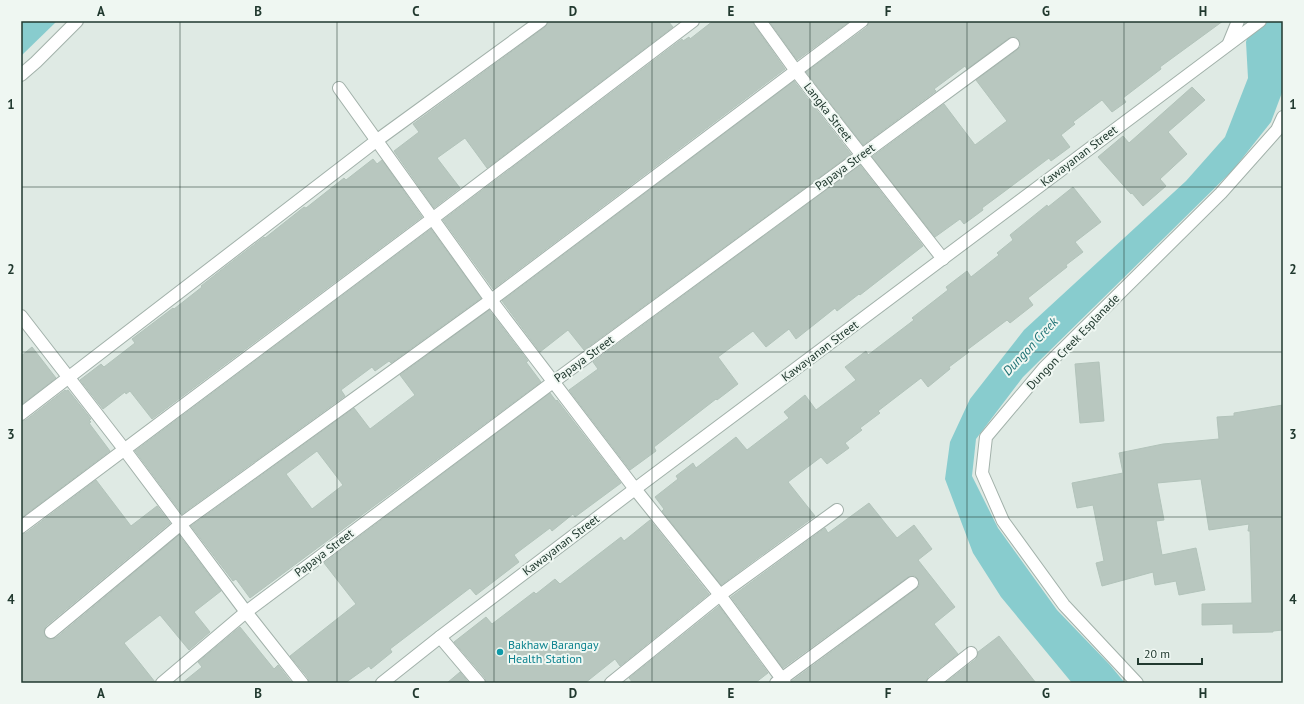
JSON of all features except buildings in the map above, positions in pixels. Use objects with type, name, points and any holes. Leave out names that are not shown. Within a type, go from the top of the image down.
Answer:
[{"type":"street","points":[[21,75],[77,21]]},
{"type":"street","points":[[21,414],[376,141],[541,21]]},
{"type":"street","points":[[21,528],[693,21]]},
{"type":"street","name":"Langka Street","points":[[760,21],[796,71],[943,259]]},
{"type":"street","points":[[51,632],[181,524],[491,300],[862,21]]},
{"type":"street","points":[[1228,44],[1238,21]]},
{"type":"street","name":"Kawayanan Street","points":[[382,683],[440,637],[635,489],[1260,21]]},
{"type":"street","name":"Papaya Street","points":[[162,683],[246,612],[553,382],[1013,44]]},
{"type":"street","points":[[339,88],[491,300],[635,489],[720,595],[780,682],[912,583]]},
{"type":"street","name":"Dungon Creek Esplanade","points":[[1137,683],[1064,605],[1003,521],[982,473],[986,437],[1044,368],[1221,193],[1277,130],[1283,117]]},
{"type":"street","points":[[21,316],[124,449],[246,612],[302,683]]},
{"type":"street","points":[[611,683],[720,595],[837,510]]},
{"type":"street","points":[[440,637],[478,683]]},
{"type":"street","points":[[933,683],[971,653]]},
{"type":"water","points":[[21,21],[57,21],[21,56]]},
{"type":"water","name":"Dungon Creek","points":[[1252,21],[1283,21],[1283,90],[1271,122],[1233,170],[1023,377],[976,439],[972,476],[998,528],[1057,610],[1110,665],[1125,683],[1072,683],[1001,597],[973,553],[945,479],[950,442],[970,399],[1024,330],[1186,181],[1225,137],[1248,78],[1246,42]]},
{"type":"place","name":"Bakhaw Barangay Health Station","points":[[500,652]]}]
